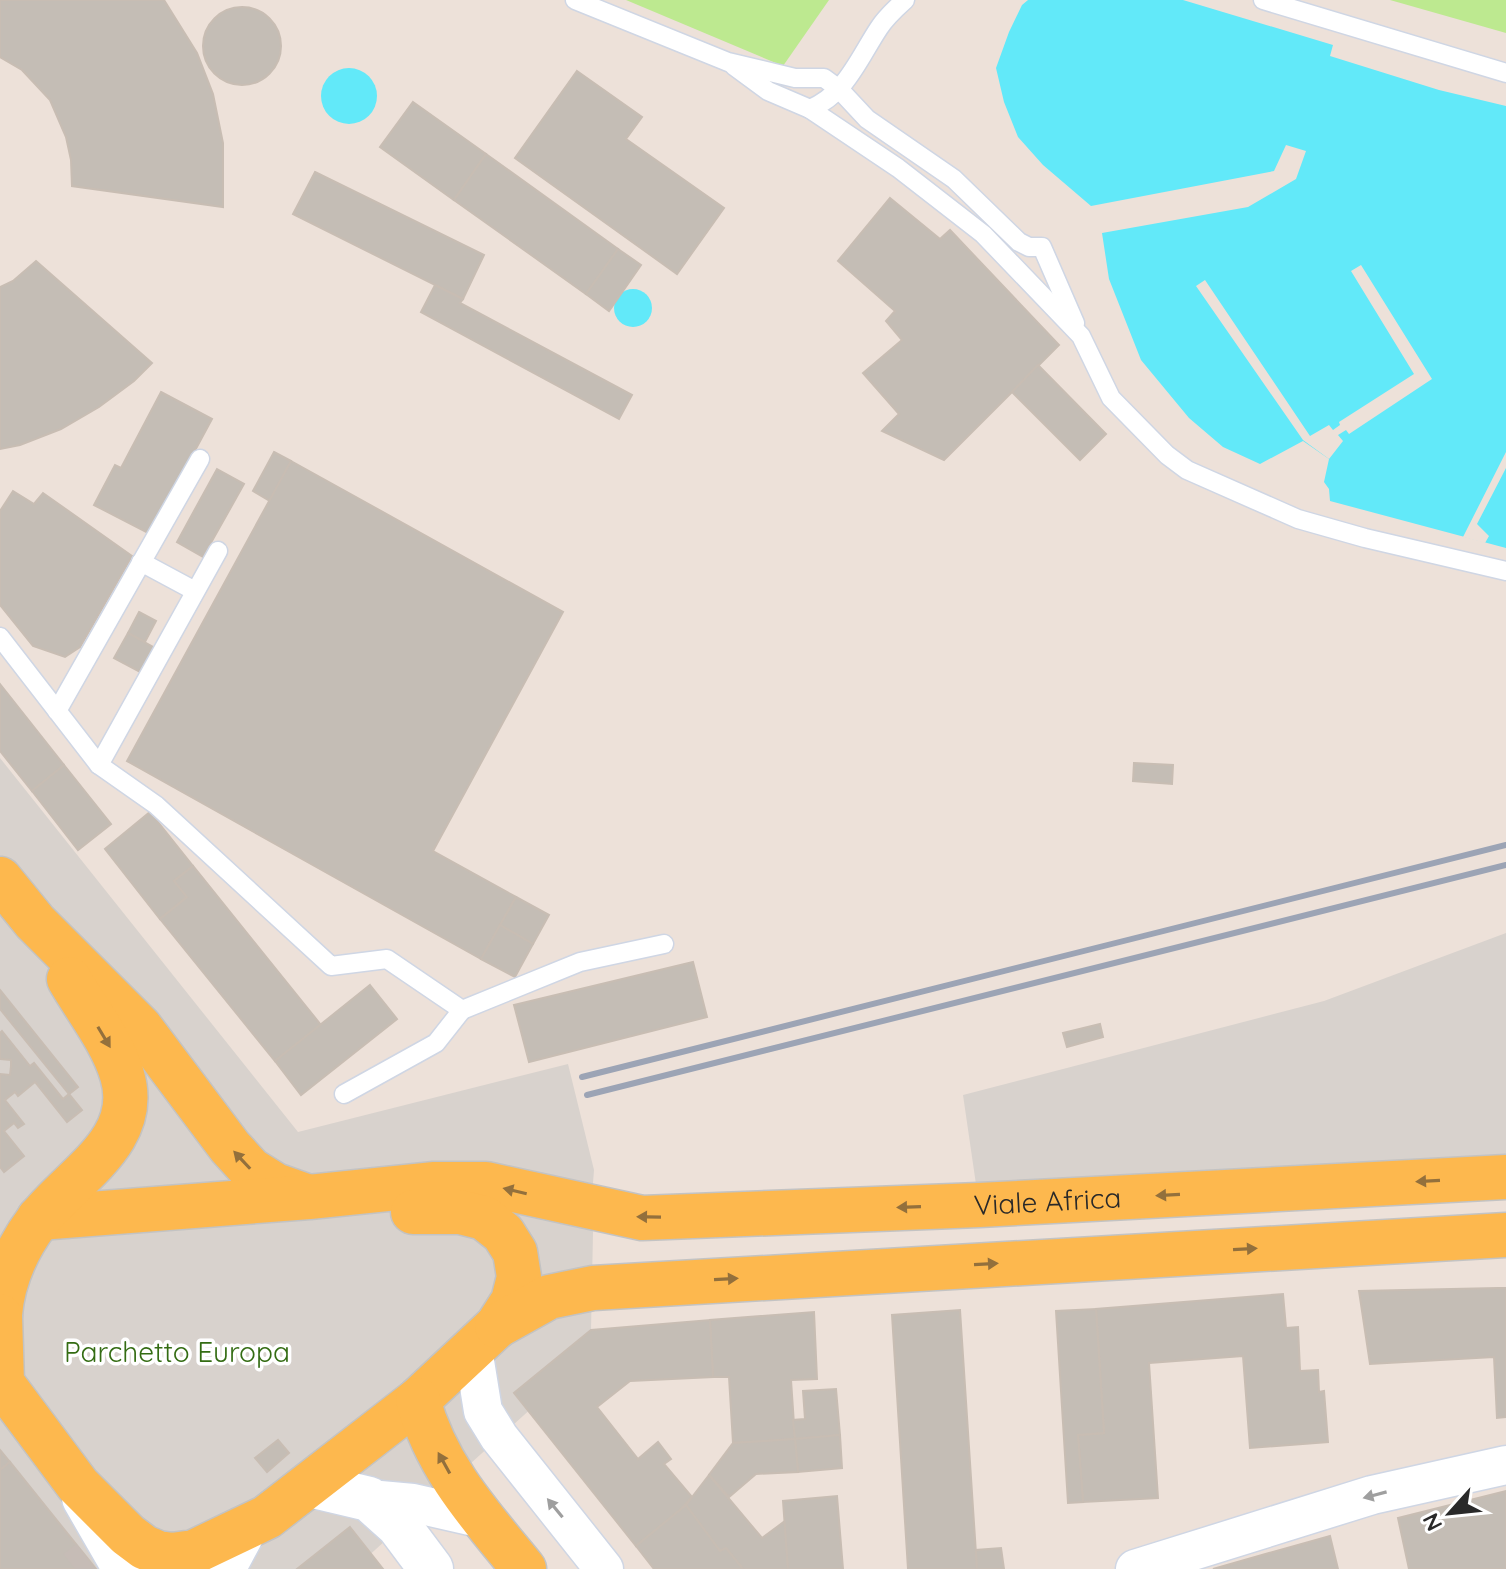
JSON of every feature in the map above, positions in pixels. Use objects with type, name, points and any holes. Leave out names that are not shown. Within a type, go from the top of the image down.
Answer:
[{"type":"main road","points":[[0,879],[35,922],[140,1027],[230,1147],[251,1170],[275,1185],[309,1197],[404,1212],[460,1212],[484,1218],[503,1233],[515,1252],[519,1277],[513,1301],[485,1337],[418,1400],[267,1517],[194,1552],[158,1553],[128,1535],[78,1485],[1,1383],[2,1289],[20,1225],[79,1179],[108,1146],[124,1119],[123,1076],[112,1051],[35,922]]},
{"type":"main road","name":"Viale Africa","points":[[309,1197],[435,1184],[486,1184],[642,1218],[979,1205],[1506,1177]]},
{"type":"main road","points":[[20,1225],[309,1197]]},
{"type":"main road","name":"Viale Africa","points":[[485,1337],[549,1297],[593,1288],[1506,1235]]},
{"type":"main road","points":[[418,1400],[428,1433],[453,1479],[524,1569]]},
{"type":"main road","points":[[78,1485],[107,1557]]},
{"type":"main road","points":[[310,1485],[384,1513],[431,1569]]},
{"type":"main road","points":[[223,1569],[244,1530]]},
{"type":"street","points":[[485,1337],[483,1411],[499,1437],[604,1569]]},
{"type":"street","points":[[1135,1569],[1372,1495],[1506,1465]]},
{"type":"street","points":[[384,1513],[413,1503],[483,1519]]},
{"type":"lane","points":[[575,0],[728,62],[795,78],[824,78],[839,89],[867,119],[954,179],[1019,242],[1029,247],[1042,247],[1111,398],[1167,455],[1187,470],[1298,519],[1506,571]]},
{"type":"lane","points":[[810,109],[826,102],[839,89],[855,70],[881,25],[905,0]]},
{"type":"lane","points":[[1263,0],[1506,73]]},
{"type":"lane","points":[[728,62],[768,91],[810,109],[898,168],[983,234],[1081,336]]},
{"type":"lane","points":[[57,711],[200,459]]},
{"type":"lane","points":[[99,765],[218,551]]},
{"type":"lane","points":[[141,562],[195,591]]},
{"type":"lane","points":[[0,637],[99,765],[156,805],[331,966],[387,959],[462,1010]]},
{"type":"lane","points":[[344,1094],[436,1043],[462,1010],[580,962],[664,944]]},
{"type":"green space","points":[[626,0],[829,0],[783,66]]},
{"type":"green space","points":[[1390,0],[1506,0],[1506,33]]},
{"type":"shaded area","points":[[0,758],[298,1132],[568,1064],[594,1170],[591,1330],[603,1349],[544,1397],[354,1569],[96,1569],[0,1450]]},
{"type":"shaded area","points":[[1506,933],[1506,1177],[979,1205],[963,1095],[1324,1001]]},
{"type":"water","points":[[1028,0],[1183,0],[1333,45],[1330,56],[1439,90],[1506,106],[1506,548],[1330,501],[1329,489],[1324,482],[1329,459],[1303,441],[1260,464],[1223,447],[1189,418],[1141,360],[1109,279],[1102,233],[1248,207],[1296,179],[1306,151],[1286,145],[1274,171],[1091,206],[1043,165],[1018,137],[1004,102],[996,68],[1009,32],[1022,5]]},
{"type":"water","points":[[349,68],[369,76],[377,96],[369,116],[349,124],[329,116],[321,96],[329,76]]},
{"type":"water","points":[[633,289],[646,295],[652,308],[646,321],[633,327],[620,321],[614,308],[620,295]]},
{"type":"pier","points":[[1361,265],[1432,379],[1349,434],[1346,430],[1338,435],[1343,441],[1329,459],[1303,440],[1196,286],[1205,280],[1310,436],[1329,425],[1333,430],[1340,425],[1339,422],[1414,374],[1351,271]]},
{"type":"pier","points":[[1506,452],[1506,468],[1477,524],[1489,536],[1485,543],[1463,537]]},
{"type":"building","points":[[0,0],[164,0],[197,53],[213,94],[223,143],[223,207],[72,186],[66,137],[50,100],[22,70],[0,57]]},
{"type":"building","points":[[242,7],[257,10],[270,18],[278,31],[281,46],[278,61],[270,74],[257,82],[242,85],[227,82],[214,74],[206,61],[203,46],[206,31],[214,18],[227,10]]},
{"type":"building","points":[[577,71],[642,117],[626,139],[724,208],[677,274],[515,158]]},
{"type":"building","points":[[413,102],[486,154],[454,200],[380,147]]},
{"type":"building","points":[[486,154],[618,249],[586,294],[454,200]]},
{"type":"building","points":[[315,172],[484,255],[463,299],[293,214]]},
{"type":"building","points":[[890,198],[940,239],[950,230],[1059,345],[944,460],[882,431],[899,414],[863,373],[902,340],[886,321],[895,311],[838,261]]},
{"type":"building","points":[[618,249],[641,265],[609,311],[586,294]]},
{"type":"building","points":[[36,261],[152,363],[99,407],[61,429],[20,445],[0,449],[0,287],[13,281]]},
{"type":"building","points":[[435,285],[463,299],[460,303],[632,395],[619,419],[421,312]]},
{"type":"building","points":[[1038,365],[1106,434],[1080,460],[1012,392]]},
{"type":"building","points":[[161,392],[212,419],[150,534],[94,505],[115,465],[121,468]]},
{"type":"building","points":[[274,452],[291,461],[270,501],[253,491]]},
{"type":"building","points":[[291,461],[563,612],[433,851],[516,897],[481,959],[127,761]]},
{"type":"building","points":[[217,469],[244,484],[203,557],[177,542]]},
{"type":"building","points":[[13,491],[34,504],[43,493],[132,556],[80,647],[65,657],[33,646],[0,605],[0,511]]},
{"type":"building","points":[[139,612],[156,621],[145,642],[128,633]]},
{"type":"building","points":[[128,633],[153,647],[140,672],[114,658]]},
{"type":"building","points":[[0,684],[64,765],[32,791],[0,751]]},
{"type":"building","points":[[1134,763],[1173,765],[1172,784],[1133,781]]},
{"type":"building","points":[[64,765],[111,824],[78,850],[32,791]]},
{"type":"building","points":[[150,812],[193,866],[174,881],[187,897],[160,919],[105,849]]},
{"type":"building","points":[[193,866],[321,1025],[275,1061],[160,919],[187,897],[174,881]]},
{"type":"building","points":[[516,897],[549,915],[533,944],[500,925]]},
{"type":"building","points":[[500,925],[533,944],[515,977],[481,959]]},
{"type":"building","points":[[693,962],[707,1017],[529,1062],[514,1005]]},
{"type":"building","points":[[370,985],[397,1019],[301,1095],[275,1061]]},
{"type":"building","points":[[0,990],[78,1087],[69,1094],[0,1009]]},
{"type":"building","points":[[1100,1024],[1103,1037],[1067,1047],[1063,1033]]},
{"type":"building","points":[[2,1031],[30,1066],[34,1063],[63,1099],[69,1094],[82,1110],[67,1122],[35,1082],[18,1096],[15,1092],[5,1100],[24,1124],[18,1128],[14,1123],[4,1131],[24,1156],[4,1172],[0,1167],[0,1074],[10,1075],[11,1060],[0,1059]]},
{"type":"building","points":[[1506,1288],[1506,1417],[1497,1418],[1494,1357],[1370,1364],[1359,1291]]},
{"type":"building","points":[[1283,1294],[1286,1328],[1298,1327],[1300,1371],[1318,1370],[1319,1392],[1324,1391],[1328,1442],[1250,1448],[1243,1356],[1149,1363],[1158,1498],[1083,1502],[1078,1435],[1104,1433],[1096,1309]]},
{"type":"building","points":[[1096,1309],[1104,1433],[1078,1435],[1083,1502],[1068,1503],[1056,1311]]},
{"type":"building","points":[[960,1310],[977,1569],[908,1569],[892,1315]]},
{"type":"building","points":[[814,1312],[817,1379],[791,1380],[795,1439],[733,1443],[729,1377],[713,1377],[710,1320]]},
{"type":"building","points":[[710,1320],[713,1377],[630,1381],[597,1407],[638,1459],[658,1442],[671,1459],[664,1464],[692,1497],[636,1546],[514,1393],[591,1330]]},
{"type":"building","points":[[836,1389],[840,1435],[795,1439],[793,1420],[805,1419],[803,1391]]},
{"type":"building","points":[[840,1435],[842,1468],[798,1472],[795,1439]]},
{"type":"building","points":[[795,1439],[798,1472],[756,1474],[729,1497],[709,1475],[733,1443]]},
{"type":"building","points":[[278,1440],[289,1453],[267,1472],[255,1458]]},
{"type":"building","points":[[0,1450],[10,1462],[0,1470]]},
{"type":"building","points":[[10,1462],[96,1569],[0,1569],[0,1470]]},
{"type":"building","points":[[709,1475],[762,1538],[785,1521],[788,1569],[743,1569],[726,1548],[720,1551],[686,1505]]},
{"type":"building","points":[[1506,1491],[1506,1569],[1409,1569],[1398,1518]]},
{"type":"building","points":[[837,1496],[843,1569],[788,1569],[783,1501]]},
{"type":"building","points":[[686,1505],[720,1551],[726,1548],[743,1569],[654,1569],[636,1546]]},
{"type":"building","points":[[350,1527],[383,1569],[297,1569]]},
{"type":"building","points":[[1330,1536],[1338,1569],[1213,1569],[1269,1553]]},
{"type":"building","points":[[1001,1548],[1004,1569],[977,1569],[976,1550]]},
{"type":"tunnel","points":[[75,1569],[88,1559]]},
{"type":"railway","points":[[582,1077],[1506,845]]},
{"type":"railway","points":[[587,1095],[1506,865]]},
{"type":"park label","name":"Parchetto Europa","points":[[177,1352]]}]
